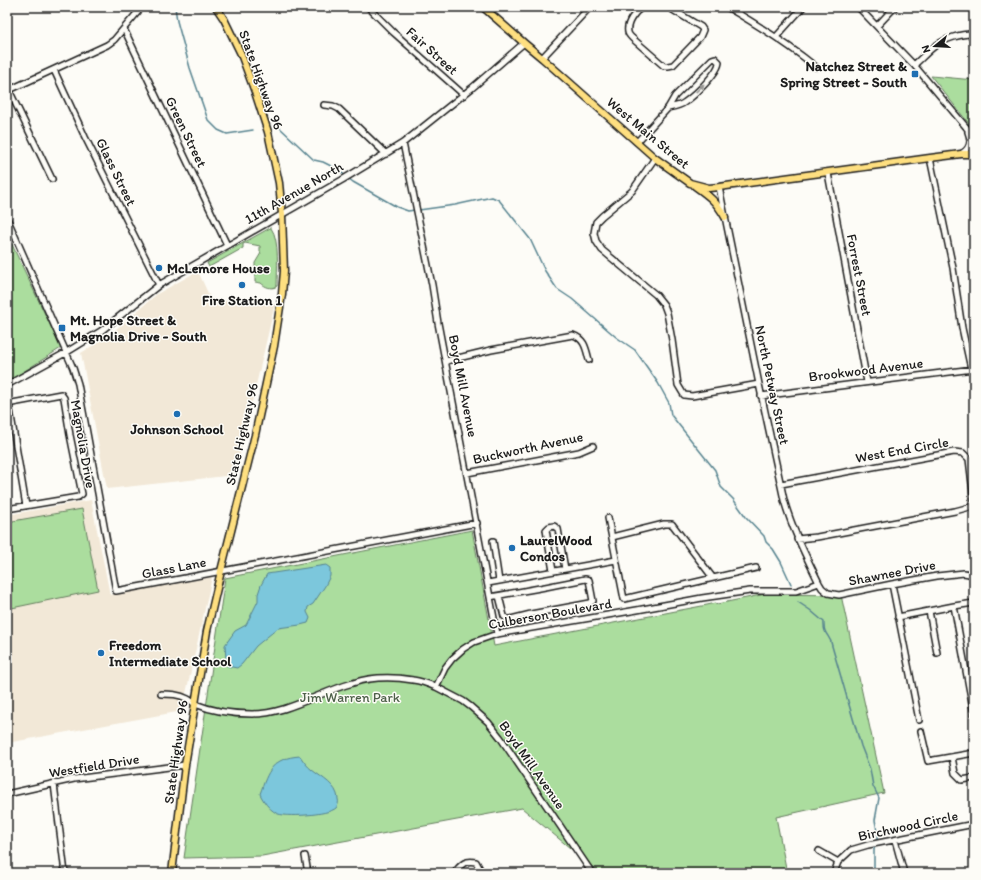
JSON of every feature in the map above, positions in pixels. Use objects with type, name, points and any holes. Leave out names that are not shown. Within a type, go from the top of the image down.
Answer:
[{"type":"main road","name":"State Highway 96","points":[[172,873],[184,765],[207,631],[255,434],[274,346],[283,286],[284,246],[279,183],[268,132],[241,54],[224,19],[216,7]]},
{"type":"main road","name":"West Main Street","points":[[483,7],[655,158],[690,183],[702,187],[719,187],[930,158],[974,154]]},
{"type":"main road","points":[[690,183],[710,197],[719,206],[725,217]]},
{"type":"street","points":[[52,180],[8,90],[107,45],[114,40],[142,7]]},
{"type":"street","name":"Fair Street","points":[[368,7],[393,32],[464,95]]},
{"type":"street","points":[[542,58],[590,7]]},
{"type":"street","points":[[628,7],[635,12]]},
{"type":"street","points":[[642,7],[635,12],[629,24],[629,34],[664,66],[673,65],[700,37],[703,30],[701,27],[668,7]]},
{"type":"street","points":[[726,7],[758,25],[816,67]]},
{"type":"street","points":[[776,37],[803,7]]},
{"type":"street","points":[[858,7],[914,65],[974,138]]},
{"type":"street","points":[[877,26],[895,7]]},
{"type":"street","name":"Green Street","points":[[124,29],[227,246]]},
{"type":"street","points":[[914,65],[941,43],[959,36],[974,34]]},
{"type":"street","name":"11th Avenue North","points":[[67,352],[101,331],[159,285],[342,180],[403,143],[464,95],[524,43]]},
{"type":"street","points":[[637,142],[668,108],[675,96],[712,59],[715,58],[719,62],[719,66],[712,77],[685,102],[668,108]]},
{"type":"street","name":"Glass Street","points":[[54,70],[85,137],[159,285]]},
{"type":"street","points":[[324,105],[333,106],[339,110],[386,154]]},
{"type":"street","points":[[961,154],[970,146],[970,136],[966,127]]},
{"type":"street","name":"Boyd Mill Avenue","points":[[403,143],[416,201],[498,634]]},
{"type":"street","points":[[655,158],[632,191],[596,222],[594,233],[596,241],[602,250],[656,295],[664,305],[672,340],[678,385],[684,395],[692,396],[759,384]]},
{"type":"street","points":[[930,158],[953,268],[962,328],[973,369]]},
{"type":"street","name":"Forrest Street","points":[[828,173],[867,382]]},
{"type":"street","name":"North Petway Street","points":[[719,187],[761,396],[788,515],[818,583]]},
{"type":"street","points":[[7,218],[67,352],[7,385]]},
{"type":"street","points":[[446,362],[491,350],[573,335],[578,336],[581,339],[589,360]]},
{"type":"street","name":"Glass Lane","points":[[67,352],[78,384],[116,591],[477,523]]},
{"type":"street","name":"Brookwood Avenue","points":[[761,396],[973,369]]},
{"type":"street","name":"Magnolia Drive","points":[[7,509],[26,506],[78,497],[82,494],[64,398],[61,394],[8,404],[26,506]]},
{"type":"street","name":"Buckworth Avenue","points":[[467,473],[579,452],[593,446]]},
{"type":"street","name":"West End Circle","points":[[781,484],[954,452],[963,452],[969,459],[974,501],[970,507],[817,537],[798,538]]},
{"type":"street","points":[[608,518],[624,599],[756,568]]},
{"type":"street","points":[[612,537],[664,524],[672,524],[713,578]]},
{"type":"street","points":[[553,571],[546,530],[549,527],[554,526],[558,529],[565,569]]},
{"type":"street","points":[[493,541],[499,581]]},
{"type":"street","points":[[488,583],[616,560]]},
{"type":"street","name":"Shawnee Drive","points":[[818,583],[828,593],[839,595],[937,576],[964,573],[974,575]]},
{"type":"street","points":[[490,597],[585,579],[589,580],[593,601],[590,603],[507,619],[504,616],[499,596]]},
{"type":"street","name":"Culberson Boulevard","points":[[436,687],[445,668],[463,649],[474,642],[498,634],[750,591],[796,591],[818,583]]},
{"type":"street","points":[[892,584],[919,720]]},
{"type":"street","points":[[898,617],[974,603]]},
{"type":"street","points":[[954,606],[972,690],[974,714]]},
{"type":"street","points":[[929,611],[937,653]]},
{"type":"street","points":[[161,694],[180,695],[194,703],[219,711],[240,714],[262,714],[296,705],[342,686],[367,680],[391,678],[413,680],[436,687]]},
{"type":"street","name":"Boyd Mill Avenue","points":[[436,687],[463,701],[488,722],[500,737],[592,873]]},
{"type":"street","points":[[922,731],[928,761],[974,754]]},
{"type":"street","points":[[951,758],[955,773],[962,780],[974,778]]},
{"type":"street","name":"Westfield Drive","points":[[7,794],[74,779],[184,765]]},
{"type":"street","points":[[54,784],[65,873]]},
{"type":"street","name":"Birchwood Circle","points":[[838,862],[852,850],[868,845],[974,824]]},
{"type":"street","points":[[896,840],[904,873]]},
{"type":"street","points":[[819,851],[838,862],[834,873]]},
{"type":"street","points":[[305,856],[308,873]]},
{"type":"street","points":[[454,873],[463,863],[469,861],[476,862],[482,873]]},
{"type":"shaded area","points":[[198,271],[211,300],[275,304],[235,475],[107,489],[81,353],[108,336],[157,294]]},
{"type":"shaded area","name":"Freedom Intermediate School","points":[[91,500],[110,595],[212,577],[182,711],[7,743],[7,515]]},
{"type":"green space","points":[[931,76],[974,80],[974,130]]},
{"type":"green space","points":[[270,228],[274,233],[277,248],[277,286],[269,288],[261,283],[255,282],[255,263],[261,253],[260,246],[245,243],[243,244],[243,248],[209,267],[207,263]]},
{"type":"green space","points":[[7,234],[61,348],[7,382]]},
{"type":"green space","points":[[82,509],[98,590],[7,609],[7,522]]},
{"type":"green space","name":"Jim Warren Park","points":[[472,530],[494,646],[766,594],[841,595],[884,793],[776,817],[787,873],[600,873],[522,808],[262,856],[184,858],[225,578]]},
{"type":"water","points":[[326,565],[330,568],[330,576],[313,604],[308,607],[307,612],[310,618],[308,623],[278,628],[256,646],[237,668],[227,666],[225,645],[235,631],[246,625],[258,601],[258,594],[261,585],[267,574]]},
{"type":"water","points":[[300,756],[312,770],[328,782],[335,790],[338,801],[336,808],[316,814],[280,815],[271,809],[265,802],[260,794],[272,767],[283,760]]},
{"type":"waterway","points":[[175,7],[177,21],[190,68],[208,120],[218,130],[227,134],[253,130]]},
{"type":"waterway","points":[[279,127],[314,160],[323,162],[333,167],[353,182],[397,207],[408,211],[415,210]]},
{"type":"waterway","points":[[419,210],[455,205],[492,197],[499,200],[530,239],[545,271],[557,289],[572,299],[616,337],[635,350],[658,383],[669,403],[671,415],[715,470],[721,487],[764,536],[766,542],[773,549],[781,562],[791,584]]},
{"type":"waterway","points":[[798,602],[824,622],[826,633],[831,642],[861,746],[870,769],[873,786],[879,798],[875,820],[878,836],[876,841]]},
{"type":"waterway","points":[[874,873],[875,845]]},
{"type":"place","name":"Natchez Street & Spring Street - South","points":[[915,74]]},
{"type":"place","name":"McLemore House","points":[[159,268]]},
{"type":"place","name":"Fire Station 1","points":[[242,285]]},
{"type":"place","name":"Mt. Hope Street & Magnolia Drive - South","points":[[62,328]]},
{"type":"place","name":"Johnson School","points":[[177,414]]},
{"type":"place","name":"LaurelWood Condos","points":[[512,548]]},
{"type":"place","name":"Freedom Intermediate School","points":[[101,653]]}]
